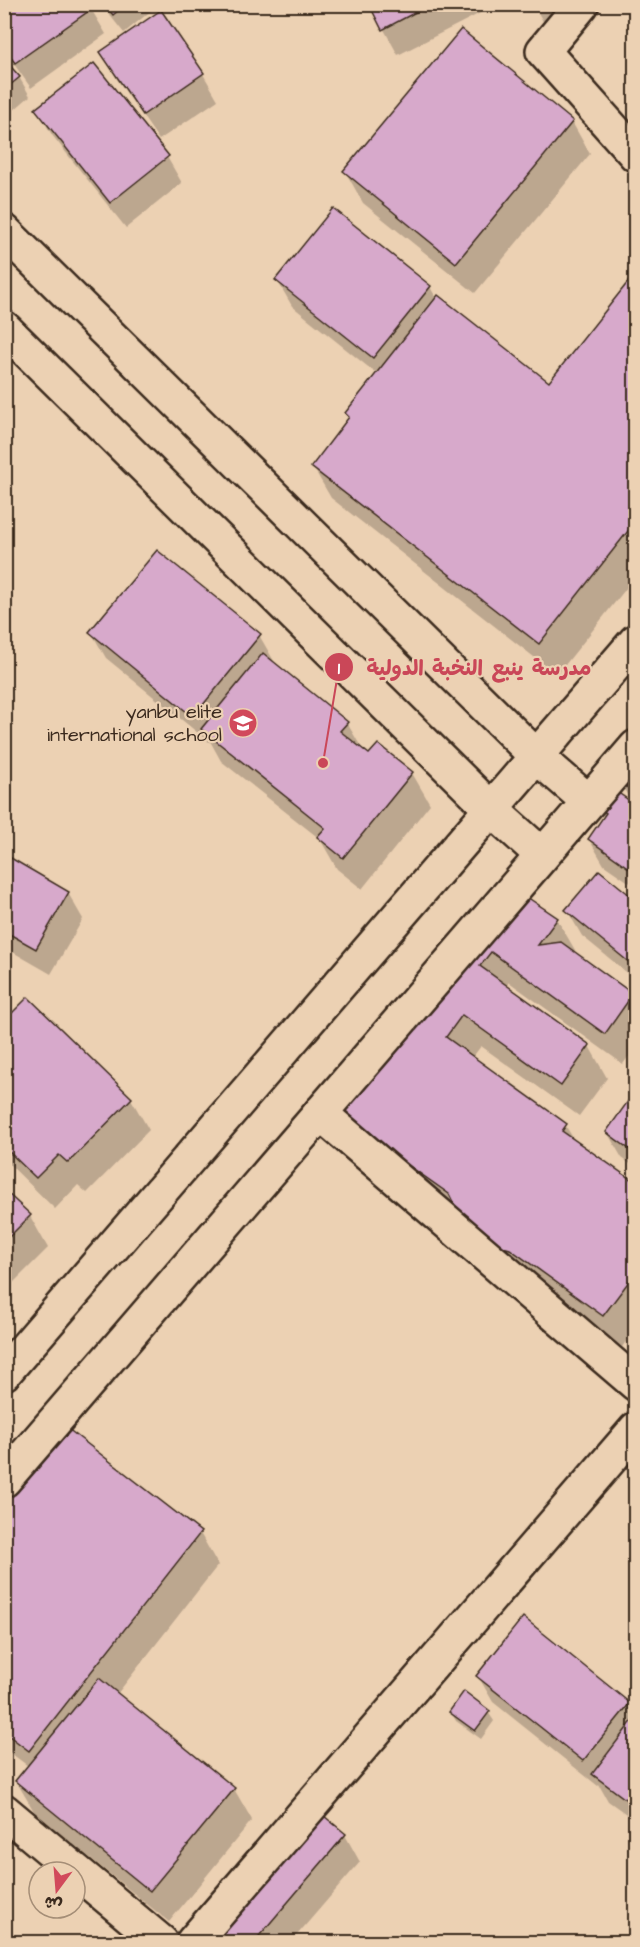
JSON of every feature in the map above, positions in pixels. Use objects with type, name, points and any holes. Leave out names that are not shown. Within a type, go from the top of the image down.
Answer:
[{"type":"street","points":[[582,4],[543,51],[636,155]]},
{"type":"street","points":[[4,231],[537,756],[588,801]]},
{"type":"street","points":[[4,328],[491,808],[542,855]]},
{"type":"street","points":[[6,1369],[636,641]]},
{"type":"street","points":[[4,1480],[636,747]]},
{"type":"street","points":[[320,1113],[636,1384]]},
{"type":"street","points":[[193,1942],[636,1429]]},
{"type":"street","points":[[4,1811],[161,1942]]},
{"type":"building","points":[[4,4],[90,4],[93,8],[15,63],[4,48]]},
{"type":"building","points":[[104,4],[126,4],[113,15]]},
{"type":"building","points":[[369,4],[431,4],[382,30]]},
{"type":"building","points":[[161,10],[204,73],[143,115],[100,52]]},
{"type":"building","points":[[461,29],[573,121],[456,263],[343,171]]},
{"type":"building","points":[[4,59],[20,77],[4,90]]},
{"type":"building","points":[[94,63],[169,156],[110,203],[35,109]]},
{"type":"building","points":[[333,208],[431,286],[373,358],[275,280]]},
{"type":"building","points":[[636,272],[636,521],[539,644],[311,467],[349,417],[345,413],[438,295],[549,382]]},
{"type":"building","points":[[157,550],[261,634],[193,717],[89,632]]},
{"type":"building","points":[[263,653],[348,722],[340,731],[369,754],[378,744],[413,772],[343,858],[317,837],[325,828],[201,729]]},
{"type":"building","points":[[636,764],[636,793],[617,781]]},
{"type":"building","points":[[608,786],[636,805],[636,873],[588,839],[606,813],[595,805]]},
{"type":"building","points":[[4,854],[69,892],[36,949],[4,931]]},
{"type":"building","points":[[599,870],[636,900],[636,968],[565,910]]},
{"type":"building","points":[[515,889],[558,918],[538,945],[561,942],[633,994],[605,1034],[491,952],[480,966],[590,1045],[561,1086],[462,1015],[446,1037],[567,1124],[562,1131],[636,1183],[636,1272],[603,1316],[510,1249],[481,1241],[466,1228],[449,1194],[332,1111]]},
{"type":"building","points":[[28,997],[132,1098],[68,1163],[59,1155],[36,1178],[4,1147],[4,1021]]},
{"type":"building","points":[[636,1090],[636,1154],[606,1132]]},
{"type":"building","points":[[4,1190],[31,1215],[4,1242]]},
{"type":"building","points":[[63,1425],[201,1532],[29,1751],[4,1732],[4,1499]]},
{"type":"building","points":[[523,1617],[630,1703],[583,1761],[476,1676]]},
{"type":"building","points":[[99,1678],[235,1788],[150,1891],[15,1781]]},
{"type":"building","points":[[464,1691],[490,1711],[475,1731],[449,1712]]},
{"type":"building","points":[[636,1716],[636,1807],[592,1774]]},
{"type":"building","points":[[313,1807],[346,1834],[254,1942],[232,1942],[212,1926]]},
{"type":"place","name":"yanbu elite international school","points":[[243,723]]},
{"type":"place","name":"مدرسة ينبع النخبة الدولية","points":[[323,763]]}]
